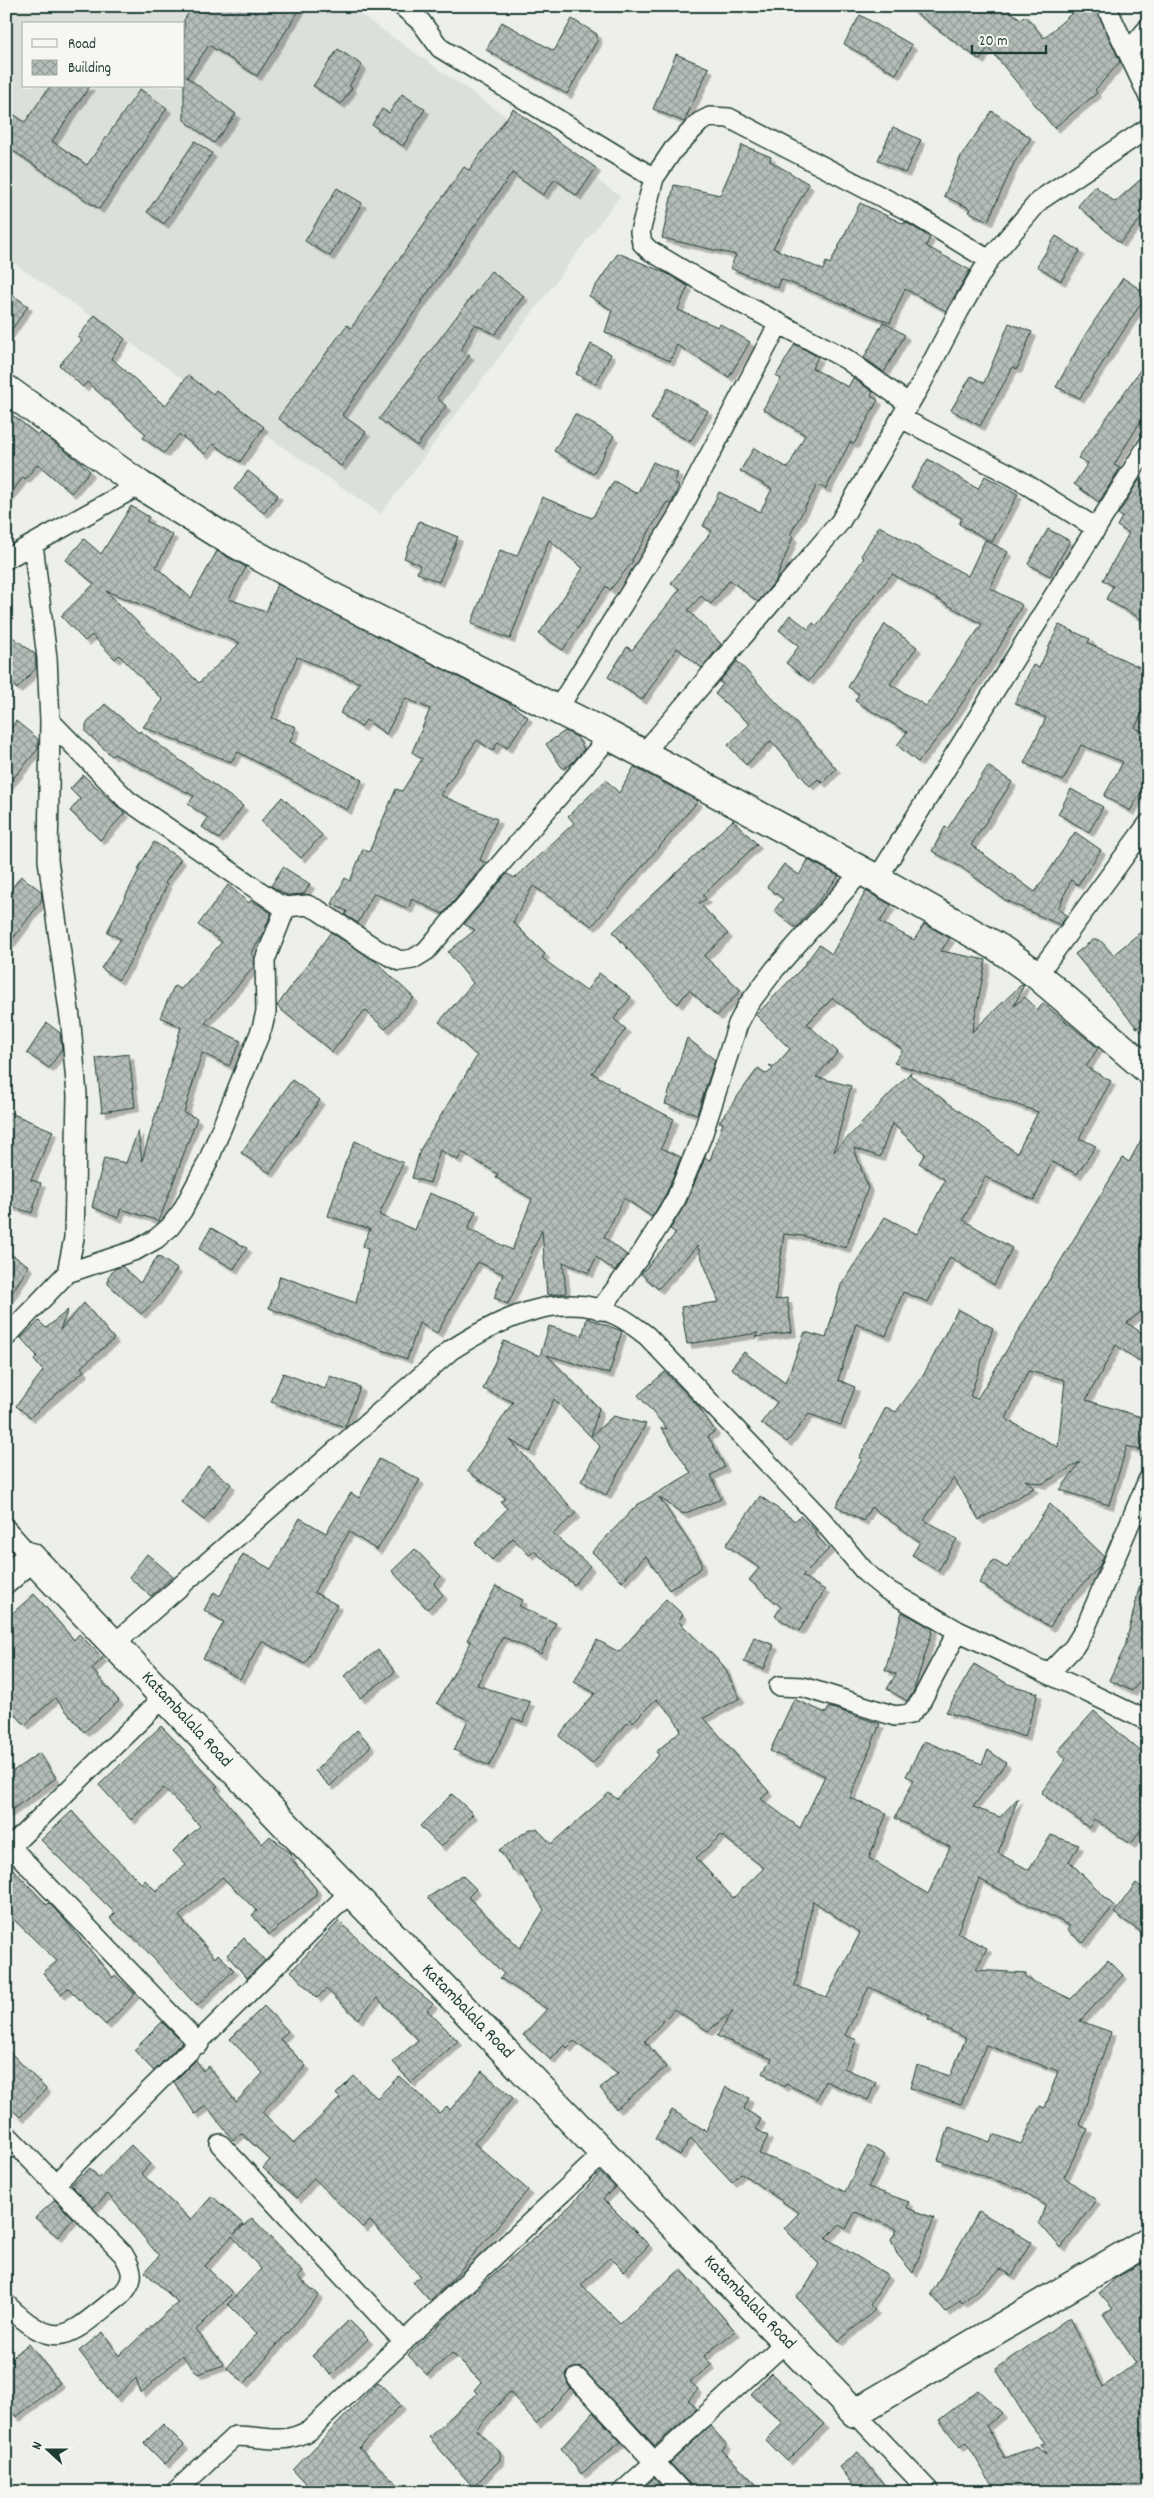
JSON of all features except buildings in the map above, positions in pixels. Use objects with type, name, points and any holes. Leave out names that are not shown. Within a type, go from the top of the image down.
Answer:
[{"type":"main road","points":[[6,389],[140,485],[220,535],[329,595],[610,736],[869,875],[999,948],[1037,975],[1148,1070]]},
{"type":"main road","points":[[6,1579],[31,1557]]},
{"type":"main road","name":"Katambalala Road","points":[[31,1557],[350,1892],[855,2413]]},
{"type":"main road","points":[[855,2413],[1148,2241]]},
{"type":"street","points":[[402,6],[421,22],[440,48],[654,178]]},
{"type":"street","points":[[1106,6],[1148,95]]},
{"type":"street","points":[[1128,52],[1148,28]]},
{"type":"street","points":[[989,260],[907,210],[729,118],[710,117],[700,122],[673,150],[654,178],[640,232],[642,243],[649,250],[712,288],[846,359],[905,411],[1096,528]]},
{"type":"street","points":[[643,754],[840,522],[905,411],[989,260],[1040,200],[1148,128]]},
{"type":"street","points":[[557,710],[677,517],[779,323]]},
{"type":"street","points":[[600,1310],[640,1256],[676,1199],[702,1136],[738,1024],[748,1005],[776,969],[869,875],[1096,528],[1148,445]]},
{"type":"street","points":[[6,559],[140,485]]},
{"type":"street","points":[[33,544],[47,658],[50,721],[48,860],[71,1025],[77,1095],[74,1238],[67,1273]]},
{"type":"street","points":[[50,721],[127,800],[254,888],[286,907],[307,905],[318,910],[389,956],[400,961],[414,959],[426,951],[610,736]]},
{"type":"street","points":[[1037,975],[1148,824]]},
{"type":"street","points":[[6,1337],[67,1273],[136,1250],[156,1239],[170,1227],[182,1211],[207,1164],[262,1028],[266,1012],[264,960],[286,907]]},
{"type":"street","points":[[114,1644],[451,1350],[482,1330],[511,1316],[545,1308],[585,1306],[618,1316],[647,1336],[822,1520],[866,1573],[887,1590],[958,1631],[1148,1721]]},
{"type":"street","points":[[1049,1674],[1074,1647],[1085,1629],[1148,1480]]},
{"type":"street","name":"Katambalala Road","points":[[6,1529],[31,1557]]},
{"type":"street","points":[[778,1686],[803,1686],[895,1716],[910,1714],[920,1703],[958,1631]]},
{"type":"street","points":[[164,1697],[8,1847],[199,2044]]},
{"type":"street","points":[[54,2185],[199,2044],[350,1892]]},
{"type":"street","points":[[6,2134],[123,2254],[130,2265],[133,2276],[130,2285],[123,2293],[71,2332],[59,2336],[46,2334],[33,2328],[6,2304]]},
{"type":"street","points":[[220,2144],[404,2342]]},
{"type":"street","points":[[175,2492],[235,2436],[283,2440],[297,2438],[310,2430],[603,2154]]},
{"type":"street","points":[[622,2492],[786,2342]]},
{"type":"street","points":[[577,2378],[682,2492]]},
{"type":"street","name":"Katambalala Road","points":[[855,2413],[930,2492]]},
{"type":"shaded area","points":[[6,6],[348,6],[620,196],[381,514],[6,258]]}]
